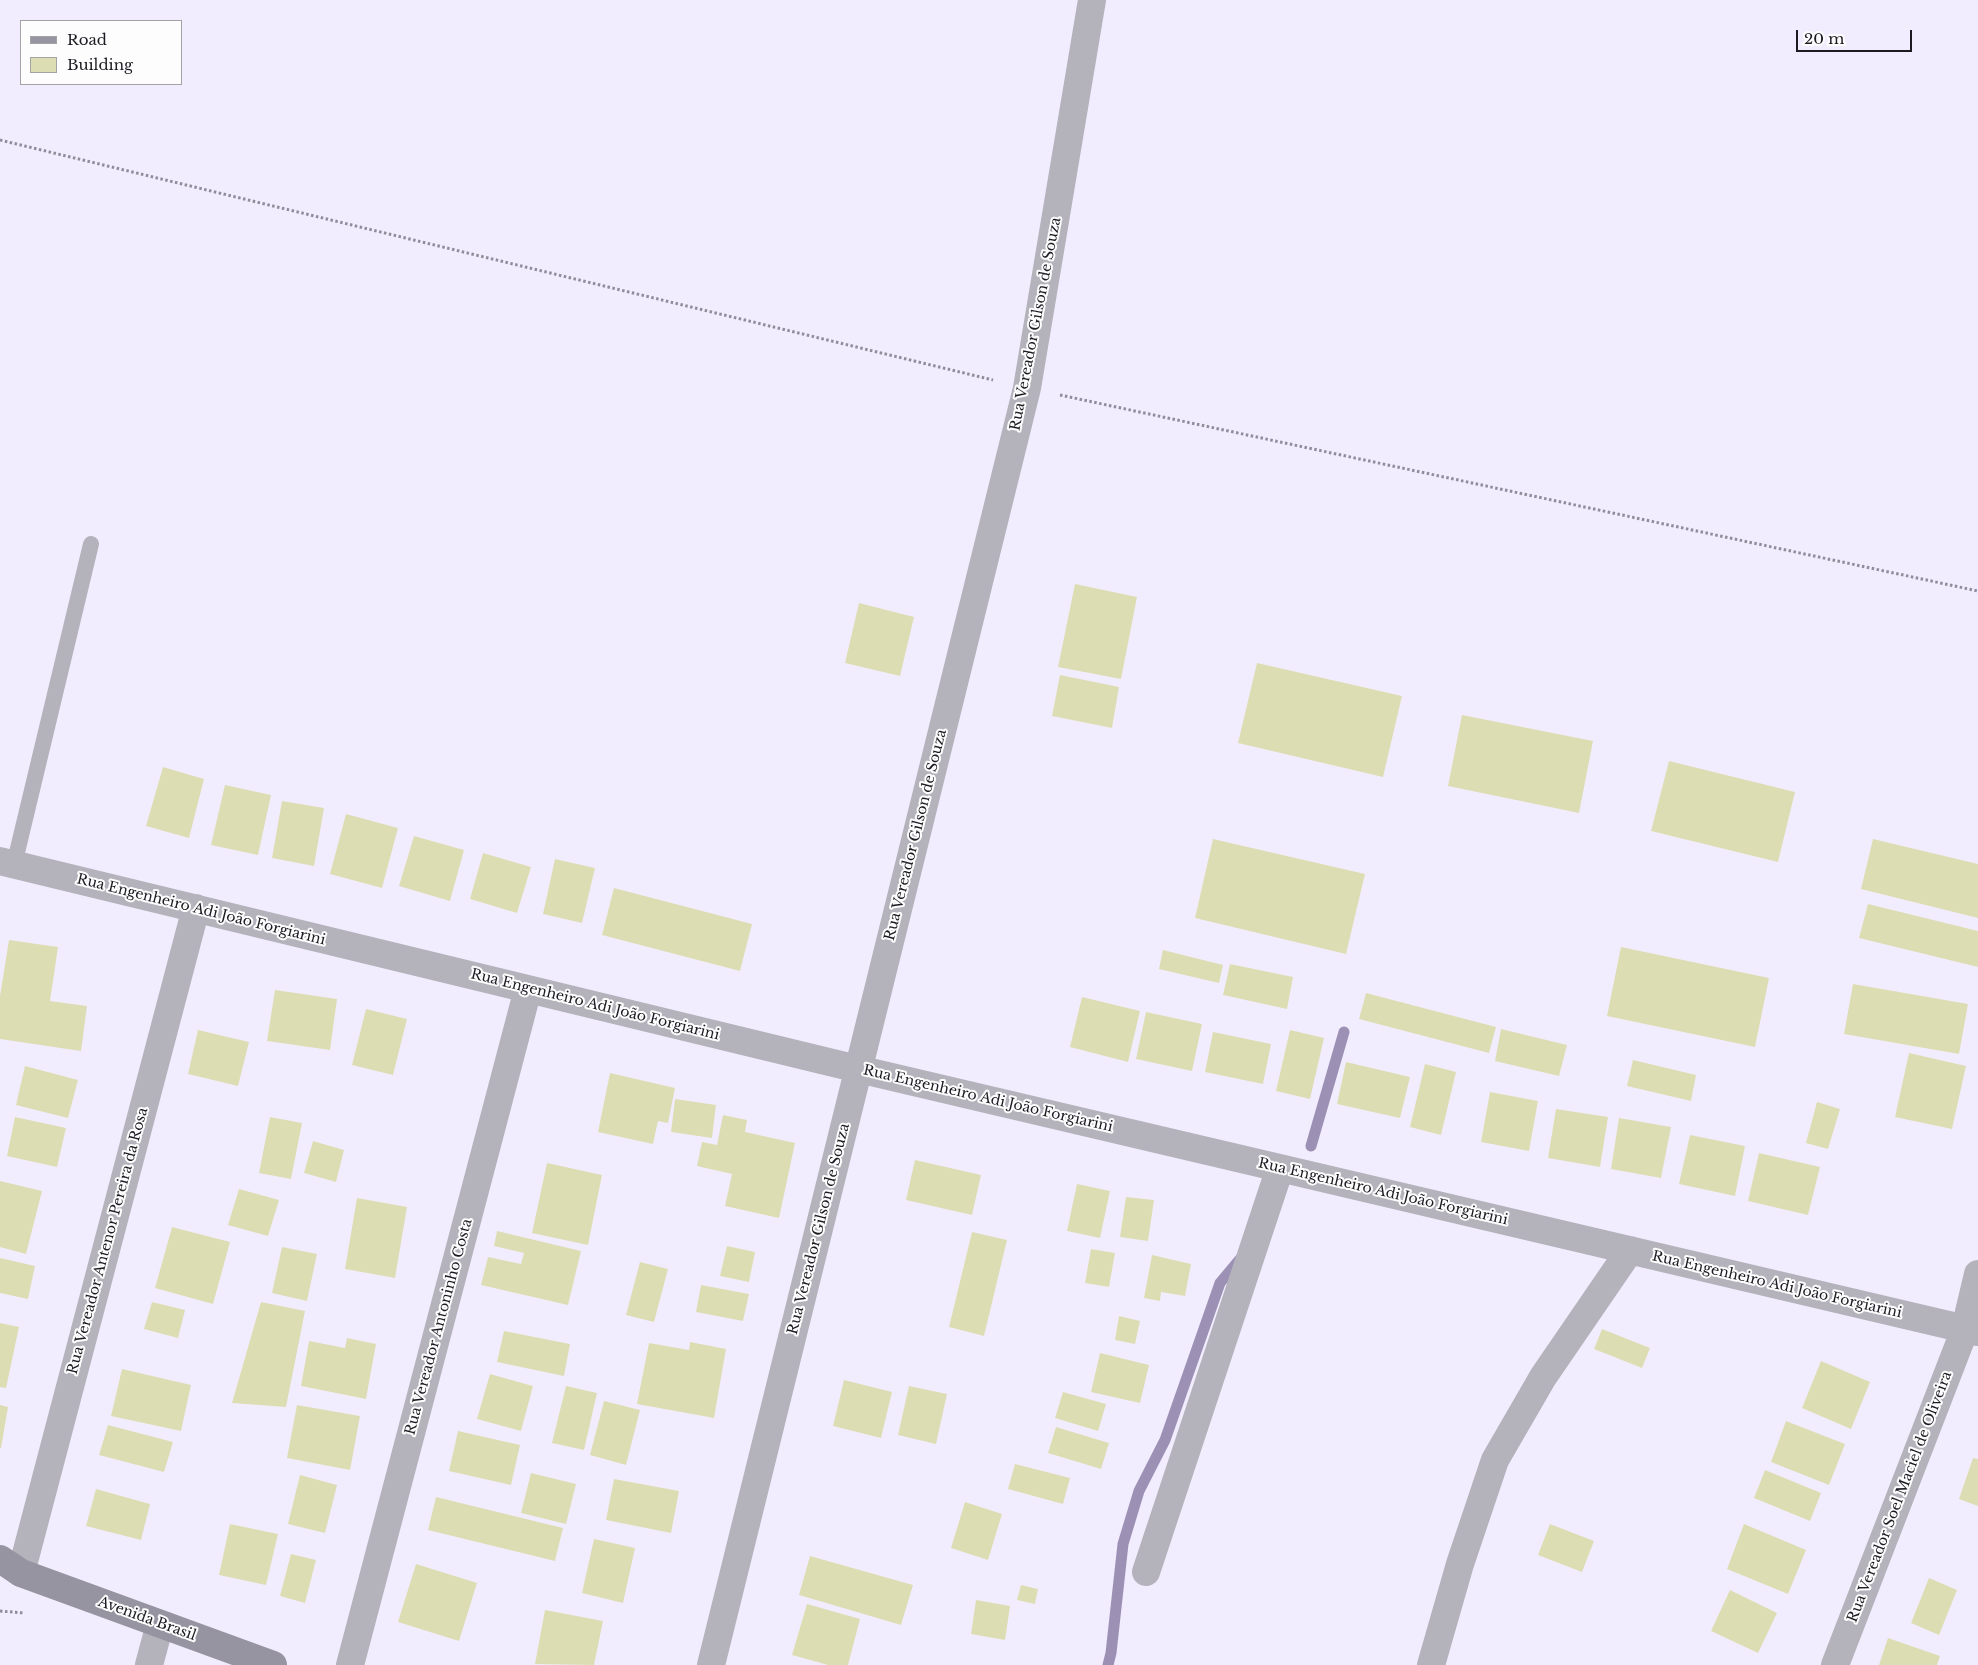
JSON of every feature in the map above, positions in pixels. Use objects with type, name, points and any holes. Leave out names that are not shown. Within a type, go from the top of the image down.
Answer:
[{"type":"street","name":"Rua Vereador Gilson de Souza","points":[[711,1665],[1027,388],[1092,0]]},
{"type":"street","name":"Rua Engenheiro Adi João Forgiarini","points":[[7,863],[858,1069],[1972,1330]]},
{"type":"street","name":"Rua Vereador Antenor Pereira da Rosa","points":[[7,1568],[196,908]]},
{"type":"street","name":"Rua Vereador Antoninho Costa","points":[[350,1665],[528,988]]},
{"type":"street","points":[[1146,1572],[1280,1168]]},
{"type":"street","points":[[1431,1665],[1460,1564],[1496,1460],[1543,1377],[1630,1250]]},
{"type":"street","name":"Rua Vereador Soel Maciel de Oliveira","points":[[1835,1665],[1972,1330],[1978,1274]]},
{"type":"street","name":"Avenida Brasil","points":[[7,1568],[274,1665]]},
{"type":"street","points":[[149,1665],[160,1624]]},
{"type":"lane","points":[[7,863],[91,544]]},
{"type":"path","points":[[0,140],[1027,388],[1978,591]]},
{"type":"building","points":[[1075,584],[1137,597],[1121,679],[1058,667]]},
{"type":"building","points":[[859,603],[914,617],[900,676],[845,663]]},
{"type":"building","points":[[1257,663],[1402,696],[1383,777],[1238,743]]},
{"type":"building","points":[[1060,675],[1119,687],[1112,728],[1052,716]]},
{"type":"building","points":[[1462,715],[1593,741],[1579,813],[1448,786]]},
{"type":"building","points":[[1669,761],[1795,792],[1778,862],[1651,831]]},
{"type":"building","points":[[163,767],[204,779],[189,838],[146,826]]},
{"type":"building","points":[[225,785],[271,795],[258,855],[211,845]]},
{"type":"building","points":[[282,801],[324,808],[314,866],[272,858]]},
{"type":"building","points":[[346,814],[398,828],[382,888],[330,874]]},
{"type":"building","points":[[414,836],[464,850],[450,901],[399,886]]},
{"type":"building","points":[[1213,839],[1365,874],[1346,954],[1195,918]]},
{"type":"building","points":[[1873,839],[1978,864],[1978,918],[1861,889]]},
{"type":"building","points":[[483,853],[531,867],[517,913],[470,899]]},
{"type":"building","points":[[555,859],[595,868],[582,923],[543,914]]},
{"type":"building","points":[[614,888],[752,924],[740,971],[602,935]]},
{"type":"building","points":[[1868,904],[1978,931],[1978,967],[1859,938]]},
{"type":"building","points":[[9,940],[58,947],[50,1001],[87,1006],[81,1051],[0,1039],[0,996]]},
{"type":"building","points":[[1621,947],[1769,978],[1755,1047],[1607,1016]]},
{"type":"building","points":[[1163,950],[1223,965],[1219,983],[1159,969]]},
{"type":"building","points":[[1230,964],[1293,977],[1287,1009],[1223,995]]},
{"type":"building","points":[[1853,984],[1968,1004],[1959,1054],[1844,1034]]},
{"type":"building","points":[[275,990],[337,999],[330,1050],[267,1041]]},
{"type":"building","points":[[1366,993],[1496,1027],[1489,1053],[1359,1019]]},
{"type":"building","points":[[1082,997],[1140,1011],[1128,1062],[1070,1047]]},
{"type":"building","points":[[366,1009],[407,1019],[393,1075],[352,1065]]},
{"type":"building","points":[[1146,1012],[1202,1024],[1192,1071],[1136,1059]]},
{"type":"building","points":[[1501,1029],[1567,1045],[1559,1076],[1495,1061]]},
{"type":"building","points":[[198,1030],[249,1042],[238,1086],[188,1074]]},
{"type":"building","points":[[1290,1030],[1324,1038],[1310,1099],[1276,1091]]},
{"type":"building","points":[[1213,1032],[1271,1044],[1263,1084],[1205,1072]]},
{"type":"building","points":[[1909,1053],[1966,1066],[1952,1129],[1895,1117]]},
{"type":"building","points":[[1633,1060],[1696,1075],[1691,1101],[1627,1086]]},
{"type":"building","points":[[1346,1062],[1410,1077],[1400,1118],[1337,1104]]},
{"type":"building","points":[[1425,1064],[1456,1072],[1441,1135],[1410,1127]]},
{"type":"building","points":[[25,1066],[78,1080],[68,1118],[16,1105]]},
{"type":"building","points":[[610,1073],[675,1088],[668,1123],[658,1121],[653,1144],[598,1132]]},
{"type":"building","points":[[1490,1092],[1538,1101],[1529,1151],[1481,1142]]},
{"type":"building","points":[[675,1099],[716,1105],[712,1138],[671,1132]]},
{"type":"building","points":[[1817,1102],[1840,1109],[1828,1149],[1806,1143]]},
{"type":"building","points":[[1556,1109],[1608,1117],[1600,1167],[1548,1158]]},
{"type":"building","points":[[723,1115],[747,1120],[745,1132],[795,1143],[779,1218],[725,1206],[732,1174],[697,1166],[702,1142],[717,1145]]},
{"type":"building","points":[[15,1117],[66,1128],[57,1167],[7,1156]]},
{"type":"building","points":[[270,1117],[302,1123],[291,1179],[259,1173]]},
{"type":"building","points":[[1619,1118],[1671,1127],[1661,1178],[1611,1169]]},
{"type":"building","points":[[1690,1135],[1745,1146],[1735,1196],[1679,1184]]},
{"type":"building","points":[[313,1141],[344,1150],[336,1182],[304,1173]]},
{"type":"building","points":[[1759,1153],[1820,1167],[1808,1215],[1748,1201]]},
{"type":"building","points":[[915,1160],[981,1175],[972,1215],[906,1200]]},
{"type":"building","points":[[547,1163],[602,1175],[588,1245],[532,1233]]},
{"type":"building","points":[[0,1181],[42,1191],[26,1254],[0,1247]]},
{"type":"building","points":[[1077,1184],[1110,1191],[1100,1238],[1067,1231]]},
{"type":"building","points":[[239,1189],[279,1200],[268,1236],[228,1225]]},
{"type":"building","points":[[1126,1197],[1154,1200],[1148,1241],[1120,1237]]},
{"type":"building","points":[[357,1198],[407,1207],[395,1278],[345,1269]]},
{"type":"building","points":[[172,1227],[230,1242],[213,1304],[155,1288]]},
{"type":"building","points":[[497,1231],[581,1251],[568,1305],[481,1285],[488,1257],[521,1264],[524,1253],[494,1246]]},
{"type":"building","points":[[972,1232],[1007,1240],[984,1336],[949,1327]]},
{"type":"building","points":[[727,1246],[755,1252],[749,1282],[720,1276]]},
{"type":"building","points":[[282,1247],[317,1254],[307,1301],[272,1293]]},
{"type":"building","points":[[1091,1249],[1115,1253],[1109,1287],[1085,1283]]},
{"type":"building","points":[[1152,1255],[1191,1264],[1185,1296],[1161,1292],[1160,1301],[1144,1298]]},
{"type":"building","points":[[0,1258],[35,1266],[28,1299],[0,1293]]},
{"type":"building","points":[[640,1262],[668,1269],[654,1322],[626,1315]]},
{"type":"building","points":[[701,1285],[749,1294],[743,1321],[696,1312]]},
{"type":"building","points":[[152,1302],[185,1310],[178,1338],[144,1329]]},
{"type":"building","points":[[261,1302],[305,1311],[286,1407],[232,1403]]},
{"type":"building","points":[[1119,1316],[1140,1321],[1135,1344],[1115,1340]]},
{"type":"building","points":[[0,1323],[19,1327],[6,1388],[0,1387]]},
{"type":"building","points":[[1602,1329],[1650,1348],[1642,1368],[1594,1349]]},
{"type":"building","points":[[504,1331],[570,1344],[564,1376],[497,1362]]},
{"type":"building","points":[[347,1338],[376,1344],[366,1399],[301,1386],[309,1341],[345,1348]]},
{"type":"building","points":[[690,1342],[726,1349],[714,1418],[637,1404],[649,1343],[689,1350]]},
{"type":"building","points":[[1100,1353],[1149,1365],[1140,1403],[1091,1392]]},
{"type":"building","points":[[1821,1361],[1870,1382],[1851,1429],[1802,1408]]},
{"type":"building","points":[[122,1369],[191,1385],[181,1431],[111,1416]]},
{"type":"building","points":[[490,1374],[533,1386],[521,1431],[477,1419]]},
{"type":"building","points":[[844,1380],[892,1392],[881,1438],[833,1426]]},
{"type":"building","points":[[566,1386],[597,1393],[584,1450],[552,1443]]},
{"type":"building","points":[[909,1386],[947,1394],[936,1444],[898,1435]]},
{"type":"building","points":[[1063,1392],[1106,1404],[1098,1431],[1055,1418]]},
{"type":"building","points":[[604,1401],[640,1410],[626,1465],[590,1455]]},
{"type":"building","points":[[0,1405],[8,1407],[1,1448],[0,1448]]},
{"type":"building","points":[[297,1405],[360,1416],[350,1470],[287,1458]]},
{"type":"building","points":[[1786,1421],[1845,1444],[1829,1485],[1771,1462]]},
{"type":"building","points":[[108,1425],[173,1442],[164,1472],[99,1455]]},
{"type":"building","points":[[1056,1427],[1109,1443],[1101,1469],[1048,1453]]},
{"type":"building","points":[[458,1431],[520,1445],[511,1485],[449,1471]]},
{"type":"building","points":[[1973,1458],[1978,1459],[1978,1506],[1959,1499]]},
{"type":"building","points":[[1015,1464],[1070,1478],[1063,1504],[1008,1489]]},
{"type":"building","points":[[1765,1470],[1821,1493],[1810,1521],[1754,1498]]},
{"type":"building","points":[[531,1473],[576,1484],[566,1524],[521,1513]]},
{"type":"building","points":[[300,1475],[337,1485],[325,1533],[288,1524]]},
{"type":"building","points":[[614,1479],[679,1491],[671,1533],[606,1520]]},
{"type":"building","points":[[96,1489],[150,1504],[141,1540],[86,1526]]},
{"type":"building","points":[[436,1497],[563,1528],[555,1561],[428,1530]]},
{"type":"building","points":[[965,1502],[1002,1514],[988,1560],[951,1548]]},
{"type":"building","points":[[230,1524],[278,1534],[266,1585],[219,1575]]},
{"type":"building","points":[[1550,1524],[1594,1541],[1582,1572],[1538,1555]]},
{"type":"building","points":[[1744,1524],[1806,1550],[1788,1594],[1727,1569]]},
{"type":"building","points":[[594,1539],[635,1548],[623,1603],[582,1593]]},
{"type":"building","points":[[291,1554],[316,1560],[305,1603],[280,1596]]},
{"type":"building","points":[[810,1556],[913,1585],[901,1625],[799,1595]]},
{"type":"building","points":[[416,1564],[477,1583],[459,1641],[398,1622]]},
{"type":"building","points":[[1929,1578],[1957,1590],[1939,1635],[1911,1623]]},
{"type":"building","points":[[1021,1585],[1038,1589],[1035,1604],[1017,1600]]},
{"type":"building","points":[[1730,1590],[1777,1613],[1758,1653],[1711,1631]]},
{"type":"building","points":[[976,1600],[1010,1606],[1005,1640],[971,1634]]},
{"type":"building","points":[[807,1604],[860,1619],[848,1665],[828,1665],[792,1655]]},
{"type":"building","points":[[545,1610],[603,1621],[594,1665],[535,1664]]},
{"type":"building","points":[[1888,1638],[1940,1656],[1937,1665],[1879,1665]]},
{"type":"waterway","points":[[1311,1146],[1344,1032]]},
{"type":"waterway","points":[[1108,1665],[1111,1653],[1123,1544],[1139,1491],[1165,1440],[1220,1283],[1241,1258]]}]
